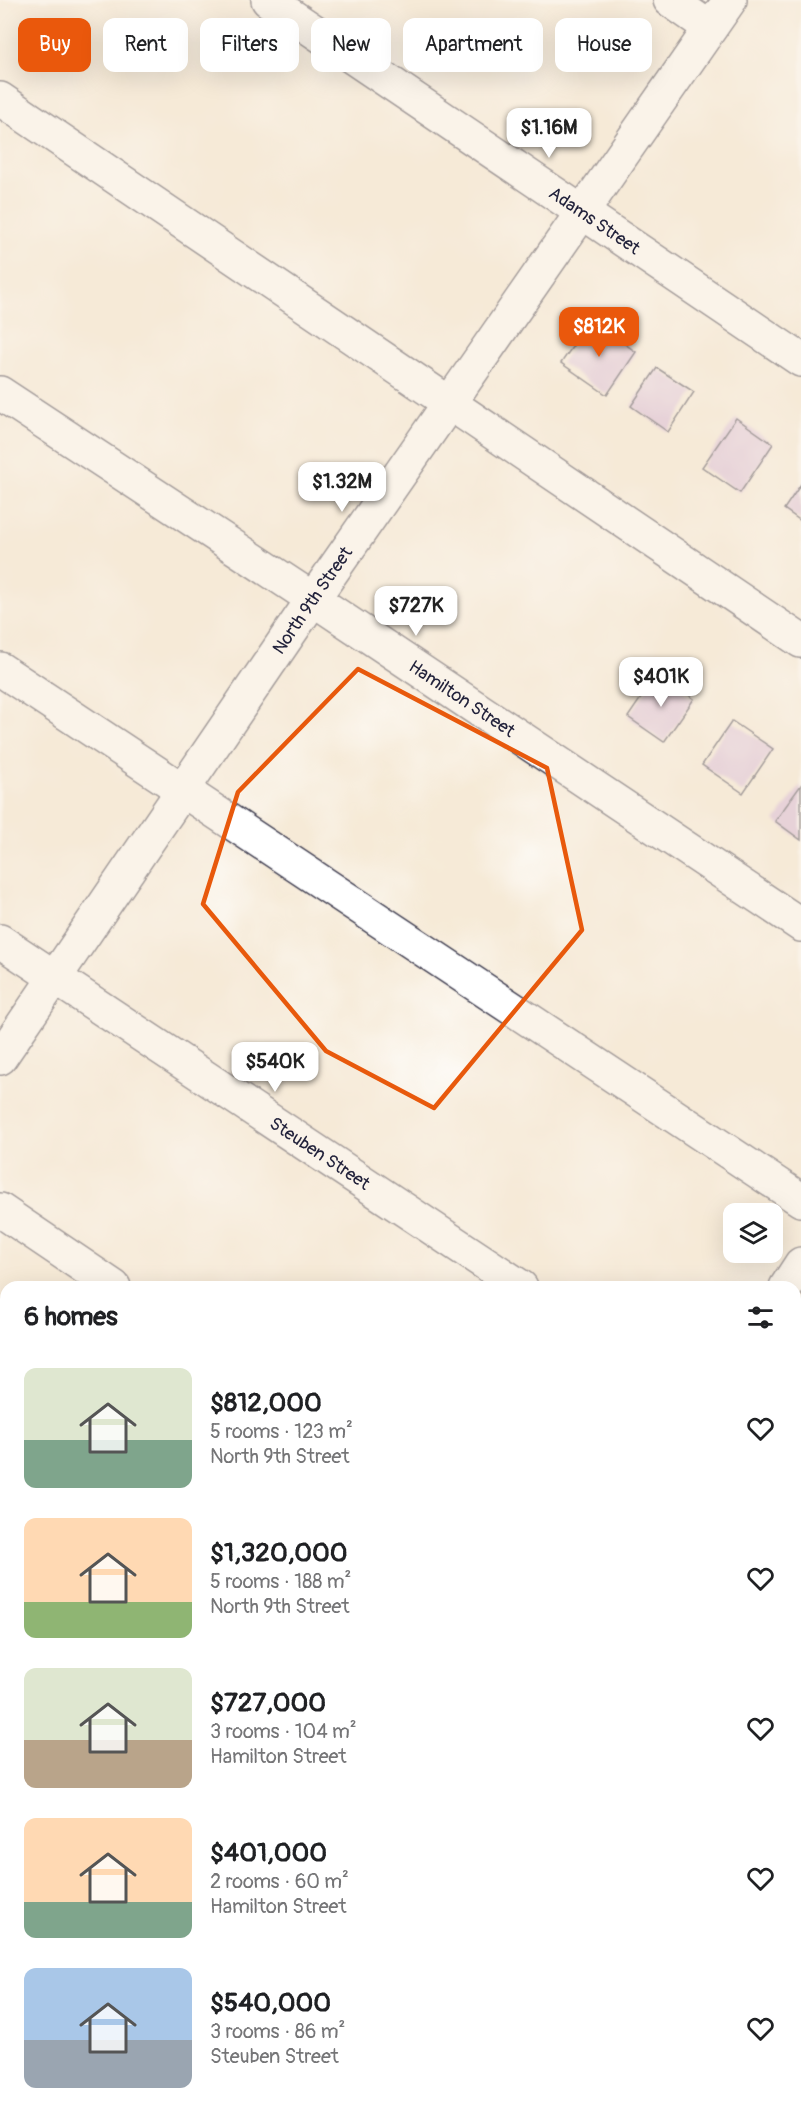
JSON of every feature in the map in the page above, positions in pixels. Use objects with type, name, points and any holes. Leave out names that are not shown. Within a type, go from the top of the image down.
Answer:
[{"type":"street","name":"Adams Street","points":[[268,0],[801,360]]},
{"type":"street","points":[[670,0],[710,28]]},
{"type":"street","name":"North 9th Street","points":[[0,1058],[313,599],[730,0]]},
{"type":"street","points":[[0,99],[801,641]]},
{"type":"street","name":"Hamilton Street","points":[[0,393],[313,599],[801,926]]},
{"type":"street","points":[[0,669],[801,1200]]},
{"type":"street","name":"Steuben Street","points":[[0,941],[512,1281]]},
{"type":"street","points":[[0,1210],[105,1281]]},
{"type":"street","points":[[790,1281],[801,1264]]},
{"type":"highlighted area","points":[[358,669],[547,768],[582,930],[434,1108],[326,1051],[203,904],[238,792]]},
{"type":"building","points":[[591,320],[636,352],[607,395],[561,363]]},
{"type":"building","points":[[657,368],[694,392],[668,432],[631,406]]},
{"type":"building","points":[[736,418],[773,444],[740,493],[702,467]]},
{"type":"building","points":[[801,484],[801,521],[784,509]]},
{"type":"building","points":[[658,673],[694,699],[664,742],[628,717]]},
{"type":"building","points":[[732,721],[773,749],[743,793],[702,765]]},
{"type":"building","points":[[801,785],[801,840],[775,821]]}]
